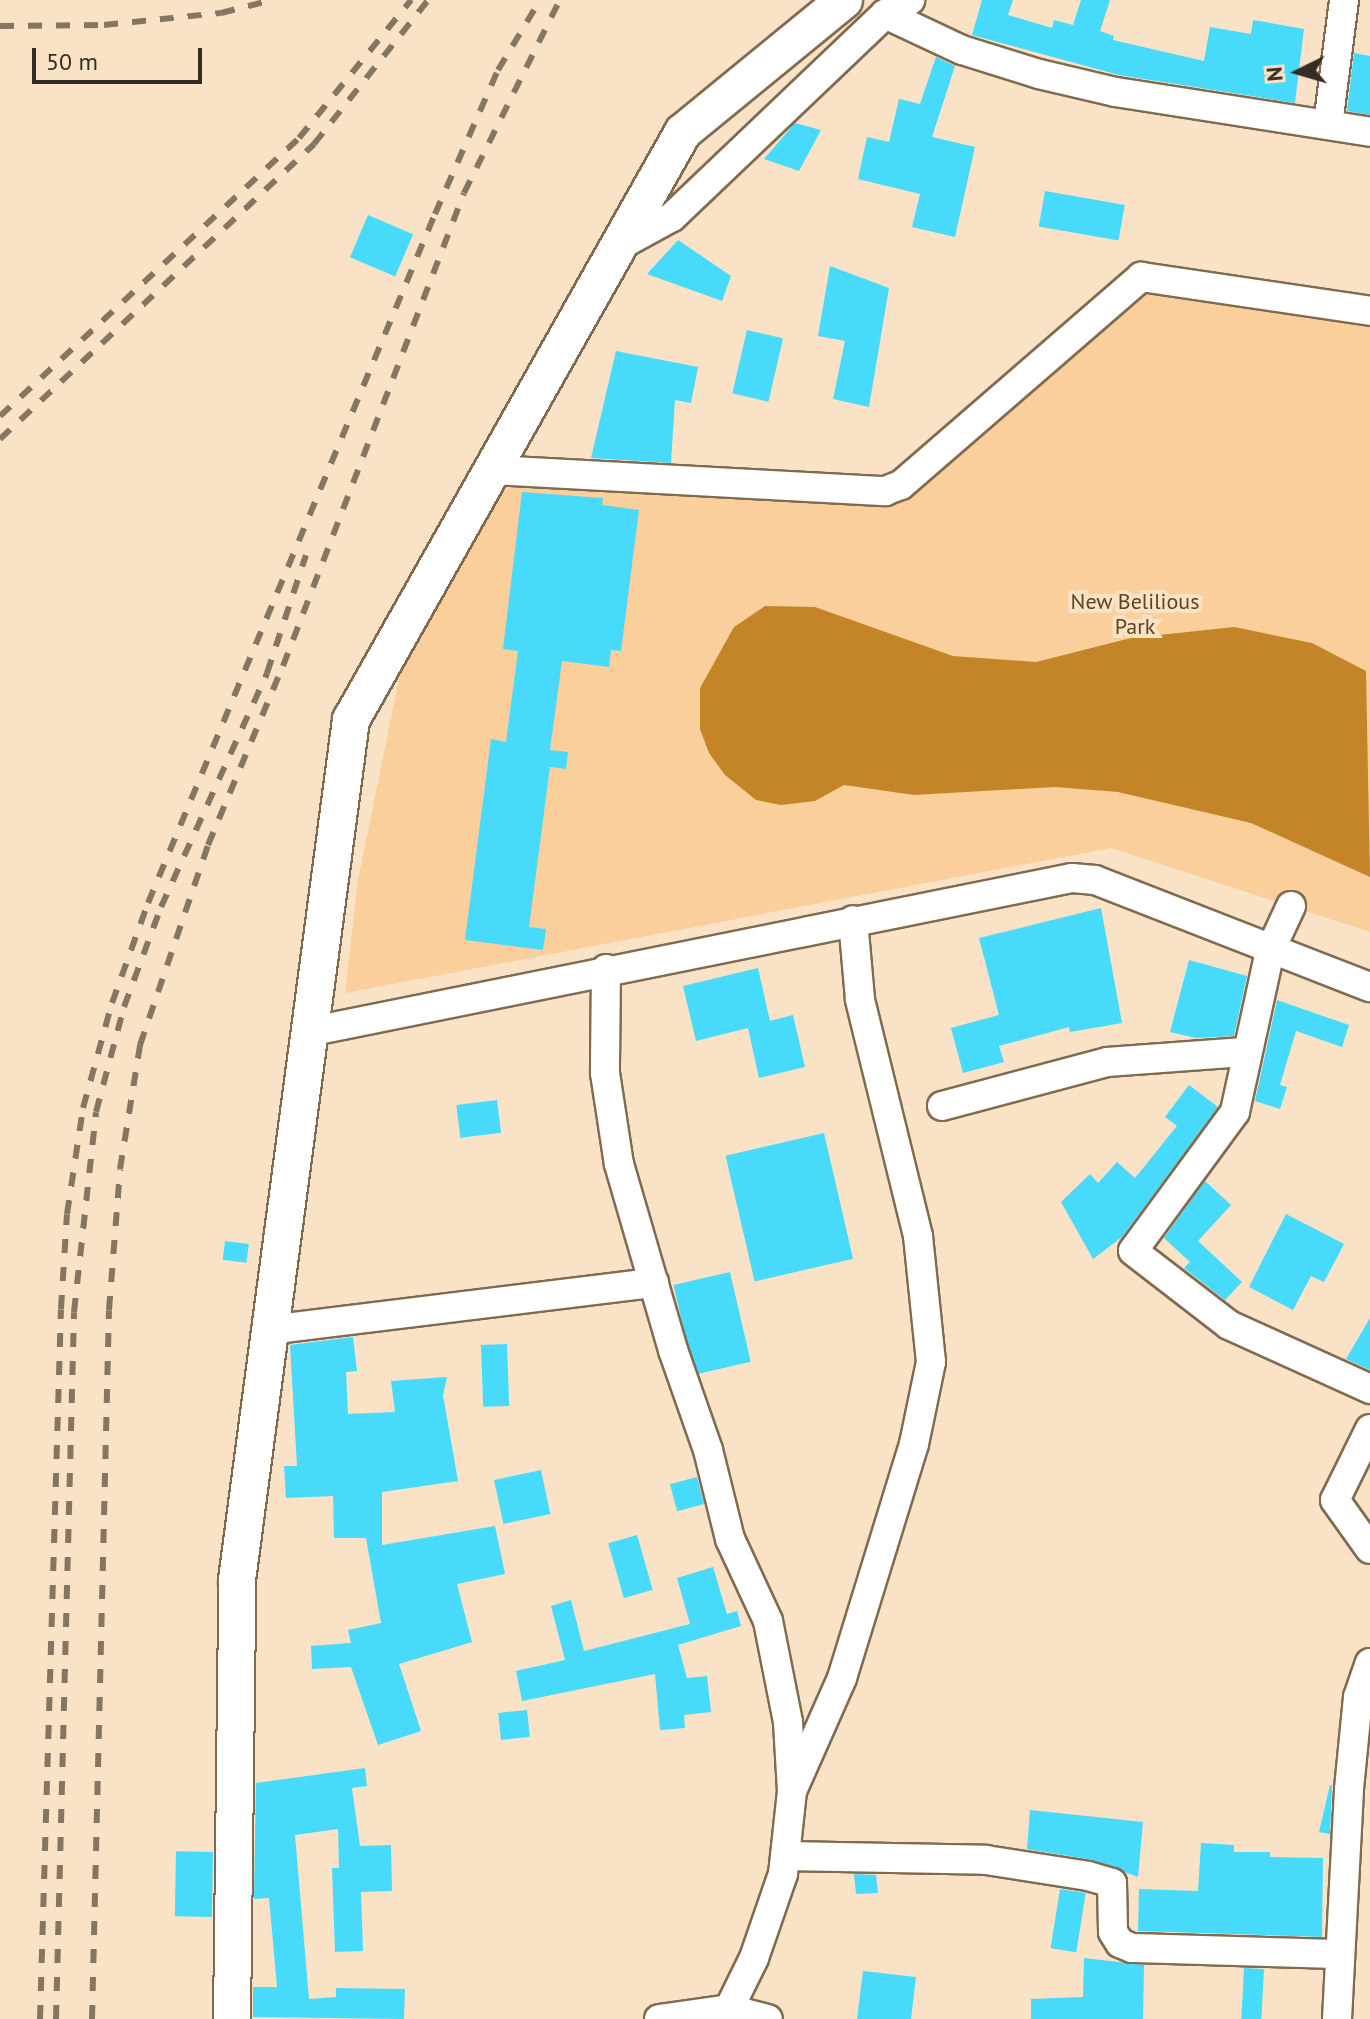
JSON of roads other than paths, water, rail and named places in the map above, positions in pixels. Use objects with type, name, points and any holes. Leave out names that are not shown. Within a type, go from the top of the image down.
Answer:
[{"type":"main road","points":[[232,2019],[237,1580],[351,720],[683,132],[844,0]]},
{"type":"street","points":[[619,246],[672,217],[885,14],[910,0]]},
{"type":"street","points":[[1328,124],[1344,0]]},
{"type":"street","points":[[885,14],[962,50],[1039,74],[1116,92],[1370,132]]},
{"type":"street","points":[[493,470],[885,491],[901,485],[1141,277],[1370,311]]},
{"type":"street","points":[[308,1032],[444,1007],[606,969],[1072,878],[1095,880],[1270,951],[1370,987]]},
{"type":"street","points":[[1291,906],[1270,951],[1244,1052],[1245,1075],[1235,1112],[1133,1251],[1229,1325],[1370,1389]]},
{"type":"street","points":[[792,1791],[842,1678],[914,1444],[931,1362],[918,1236],[860,999],[853,920]]},
{"type":"street","points":[[606,969],[605,1073],[619,1164],[708,1450],[730,1539],[768,1621],[788,1722],[792,1791],[785,1856],[754,1958],[727,2014]]},
{"type":"street","points":[[942,1106],[1107,1062],[1244,1052]]},
{"type":"street","points":[[269,1330],[654,1283]]},
{"type":"street","points":[[1370,1429],[1335,1500],[1370,1549]]},
{"type":"street","points":[[1337,2019],[1338,1954],[1358,1697],[1370,1663]]},
{"type":"street","points":[[785,1856],[971,1859],[1088,1876],[1112,1883],[1113,1932],[1120,1943],[1132,1948],[1338,1954]]},
{"type":"street","points":[[659,2019],[727,2014],[768,2019]]},
{"type":"railway","points":[[0,26],[104,25],[221,13],[272,0]]},
{"type":"railway","points":[[0,416],[299,138],[411,0]]},
{"type":"railway","points":[[0,439],[314,144],[428,0]]},
{"type":"railway","points":[[40,2019],[61,1309],[67,1214],[83,1108],[112,1003],[148,903],[435,214],[498,70],[540,0]]},
{"type":"railway","points":[[92,2019],[109,1310],[120,1169],[140,1045],[208,845],[283,666],[464,193],[560,0]]},
{"type":"railway","points":[[56,2019],[74,1312],[96,1112],[124,1007],[161,907],[267,673],[306,555]]},
{"type":"park label","name":"New Belilious Park","points":[[1135,614]]}]
